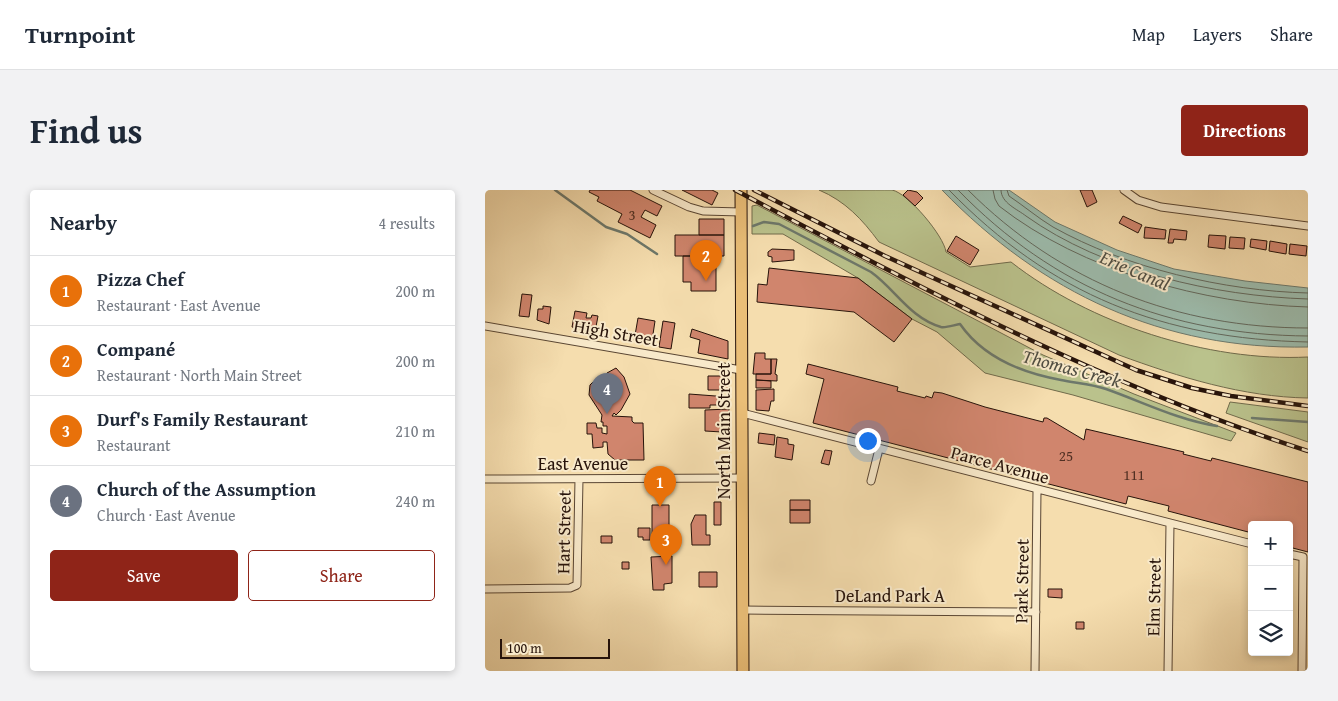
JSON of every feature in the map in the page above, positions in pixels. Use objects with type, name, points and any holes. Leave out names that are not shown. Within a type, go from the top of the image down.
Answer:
[{"type":"main road","name":"North Main Street","points":[[741,190],[743,671]]},
{"type":"street","points":[[653,190],[689,207],[703,211],[741,212]]},
{"type":"street","points":[[1124,190],[1138,200],[1161,207],[1308,226]]},
{"type":"street","name":"High Street","points":[[485,326],[741,370]]},
{"type":"street","name":"Parce Avenue","points":[[742,414],[1248,543]]},
{"type":"street","points":[[871,481],[879,449]]},
{"type":"street","name":"East Avenue","points":[[485,480],[742,478]]},
{"type":"street","name":"Hart Street","points":[[485,589],[570,588],[577,585],[579,479]]},
{"type":"street","name":"Park Street","points":[[1035,671],[1037,490]]},
{"type":"street","name":"Elm Street","points":[[1168,671],[1170,523]]},
{"type":"street","points":[[1293,555],[1303,558],[1302,671]]},
{"type":"street","name":"DeLand Park A","points":[[743,610],[1036,612]]},
{"type":"green space","points":[[819,190],[892,190],[899,193],[916,207],[932,226],[944,245],[946,252],[970,267],[1011,262],[1042,284],[1077,304],[1113,321],[1152,335],[1231,353],[1270,357],[1308,357],[1308,398],[1284,397],[1235,390],[1188,378],[1119,355],[879,242],[845,205]]},
{"type":"green space","points":[[757,205],[1043,355],[1134,394],[1236,433],[1231,441],[1073,395],[985,373],[937,332],[912,319],[858,278],[783,234],[752,234],[752,206]]},
{"type":"green space","points":[[1230,402],[1308,412],[1308,442],[1226,413]]},
{"type":"water","name":"Erie Canal","points":[[942,190],[1009,190],[1055,222],[1117,250],[1174,269],[1245,281],[1308,288],[1308,347],[1255,345],[1204,338],[1155,326],[1108,308],[1064,286],[1021,258],[980,226]]},
{"type":"building","points":[[590,190],[630,190],[662,206],[657,216],[645,210],[641,217],[656,225],[650,238],[618,222],[622,214],[597,201],[599,197],[589,192]]},
{"type":"building","points":[[682,190],[712,190],[718,193],[712,205]]},
{"type":"building","points":[[908,190],[917,192],[923,198],[915,206],[903,195]]},
{"type":"building","points":[[1080,190],[1092,190],[1097,202],[1087,207]]},
{"type":"building","points":[[1123,216],[1142,225],[1138,233],[1119,223]]},
{"type":"building","points":[[699,219],[724,219],[724,235],[699,235]]},
{"type":"building","points":[[1145,227],[1166,230],[1165,239],[1144,238]]},
{"type":"building","points":[[1170,229],[1187,231],[1186,240],[1174,239],[1173,243],[1168,243]]},
{"type":"building","points":[[675,235],[724,235],[724,256],[675,256]]},
{"type":"building","points":[[1209,235],[1226,236],[1225,249],[1208,247]]},
{"type":"building","points":[[956,236],[979,250],[970,265],[947,251]]},
{"type":"building","points":[[1230,237],[1245,238],[1244,249],[1229,248]]},
{"type":"building","points":[[1251,239],[1267,241],[1266,250],[1250,247]]},
{"type":"building","points":[[1270,241],[1287,244],[1286,254],[1269,251]]},
{"type":"building","points":[[1290,244],[1307,246],[1306,256],[1289,254]]},
{"type":"building","points":[[772,249],[794,250],[794,260],[772,262],[772,257],[768,256],[768,252]]},
{"type":"building","points":[[683,256],[716,256],[716,291],[691,291],[691,282],[683,282]]},
{"type":"building","points":[[769,268],[858,278],[912,319],[894,342],[854,312],[757,302],[758,284],[767,285]]},
{"type":"building","points":[[522,294],[532,295],[529,317],[519,316]]},
{"type":"building","points":[[543,306],[551,307],[549,324],[537,320],[538,309],[543,309]]},
{"type":"building","points":[[575,311],[587,313],[586,318],[591,318],[592,315],[598,316],[595,332],[572,327]]},
{"type":"building","points":[[638,318],[655,321],[652,341],[634,341]]},
{"type":"building","points":[[663,321],[675,323],[671,349],[659,347]]},
{"type":"building","points":[[692,329],[728,341],[728,359],[698,353],[700,340],[690,337]]},
{"type":"building","points":[[755,353],[765,353],[765,359],[771,359],[771,374],[753,374]]},
{"type":"building","points":[[771,359],[777,359],[775,374],[777,375],[777,381],[756,380],[756,374],[771,374]]},
{"type":"building","points":[[808,364],[898,387],[897,391],[925,398],[926,396],[932,398],[934,392],[942,393],[985,407],[1043,422],[1044,418],[1047,418],[1084,440],[1086,429],[1184,452],[1183,454],[1211,461],[1212,458],[1308,482],[1308,552],[1293,548],[1293,521],[1248,521],[1248,532],[1168,511],[1169,506],[1128,496],[1126,504],[813,423],[824,379],[806,374]]},
{"type":"building","points":[[616,368],[624,377],[630,394],[621,410],[612,416],[632,417],[634,423],[643,423],[644,460],[615,460],[608,454],[607,442],[603,442],[603,447],[593,448],[592,434],[587,434],[587,423],[596,423],[597,428],[602,428],[602,433],[607,434],[607,426],[603,426],[603,422],[601,422],[602,415],[589,395],[590,385],[593,382],[597,384],[607,373]]},
{"type":"building","points":[[708,376],[729,376],[729,390],[708,390]]},
{"type":"building","points":[[756,380],[771,381],[771,388],[756,388]]},
{"type":"building","points":[[774,389],[774,401],[771,401],[769,411],[756,410],[756,390]]},
{"type":"building","points":[[689,394],[729,397],[729,405],[710,405],[710,408],[689,408]]},
{"type":"building","points":[[729,409],[729,419],[722,419],[722,432],[705,431],[705,410]]},
{"type":"building","points":[[759,433],[775,435],[774,445],[758,443]]},
{"type":"building","points":[[777,437],[788,439],[788,444],[794,445],[792,460],[775,457]]},
{"type":"building","points":[[825,450],[832,451],[829,465],[821,463]]},
{"type":"building","points":[[790,500],[810,500],[810,510],[790,510]]},
{"type":"building","points":[[714,502],[721,502],[721,525],[714,525]]},
{"type":"building","points":[[652,505],[669,505],[669,534],[652,534]]},
{"type":"building","points":[[790,510],[810,510],[810,523],[790,523]]},
{"type":"building","points":[[695,515],[706,515],[706,535],[710,535],[710,545],[692,545],[691,524]]},
{"type":"building","points":[[638,528],[650,528],[650,540],[643,540],[643,537],[638,537]]},
{"type":"building","points":[[601,536],[612,536],[612,543],[601,543]]},
{"type":"building","points":[[672,556],[672,583],[664,584],[664,590],[653,590],[651,557]]},
{"type":"building","points":[[622,562],[629,562],[629,569],[622,569]]},
{"type":"building","points":[[699,572],[717,572],[717,587],[699,587]]},
{"type":"building","points":[[1048,589],[1062,589],[1062,598],[1048,597]]},
{"type":"building","points":[[1076,622],[1084,622],[1084,629],[1076,629]]},
{"type":"waterway","name":"Thomas Creek","points":[[555,190],[606,227],[627,234],[657,254]]},
{"type":"waterway","name":"Thomas Creek","points":[[753,226],[764,222],[779,224],[871,272],[920,317],[941,327],[960,324],[980,346],[1018,368],[1046,377],[1101,387],[1188,420],[1217,426]]},
{"type":"waterway","name":"Thomas Creek","points":[[1252,418],[1308,422]]},
{"type":"railway","points":[[735,190],[945,299],[1087,366],[1160,397],[1308,451]]},
{"type":"railway","points":[[754,190],[885,256],[1136,370],[1192,388],[1231,396],[1308,406]]},
{"type":"place","name":"Compané","points":[[706,281]]},
{"type":"place","name":"Church of the Assumption","points":[[607,414]]},
{"type":"place","name":"Pizza Chef","points":[[660,507]]},
{"type":"place","name":"Durf's Family Restaurant","points":[[666,565]]}]
